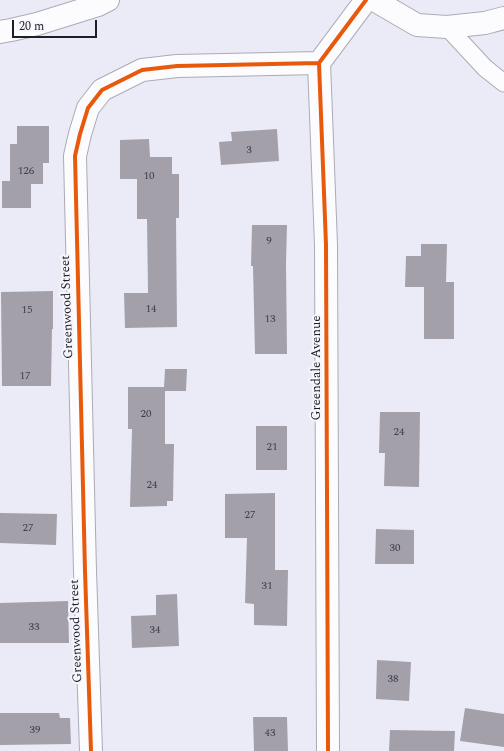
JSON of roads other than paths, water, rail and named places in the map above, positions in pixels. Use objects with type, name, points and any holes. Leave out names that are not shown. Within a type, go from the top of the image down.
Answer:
[{"type":"street","points":[[0,32],[37,24],[98,5],[108,0]]},
{"type":"street","points":[[319,63],[366,0]]},
{"type":"street","points":[[374,0],[417,25],[447,27],[485,23],[504,18]]},
{"type":"street","name":"Greenwood Street","points":[[91,751],[75,156],[88,108],[102,90],[142,70],[177,66],[319,63]]},
{"type":"street","name":"Greendale Avenue","points":[[319,63],[326,245],[328,751]]},
{"type":"lane","points":[[447,27],[485,68],[504,83]]}]
